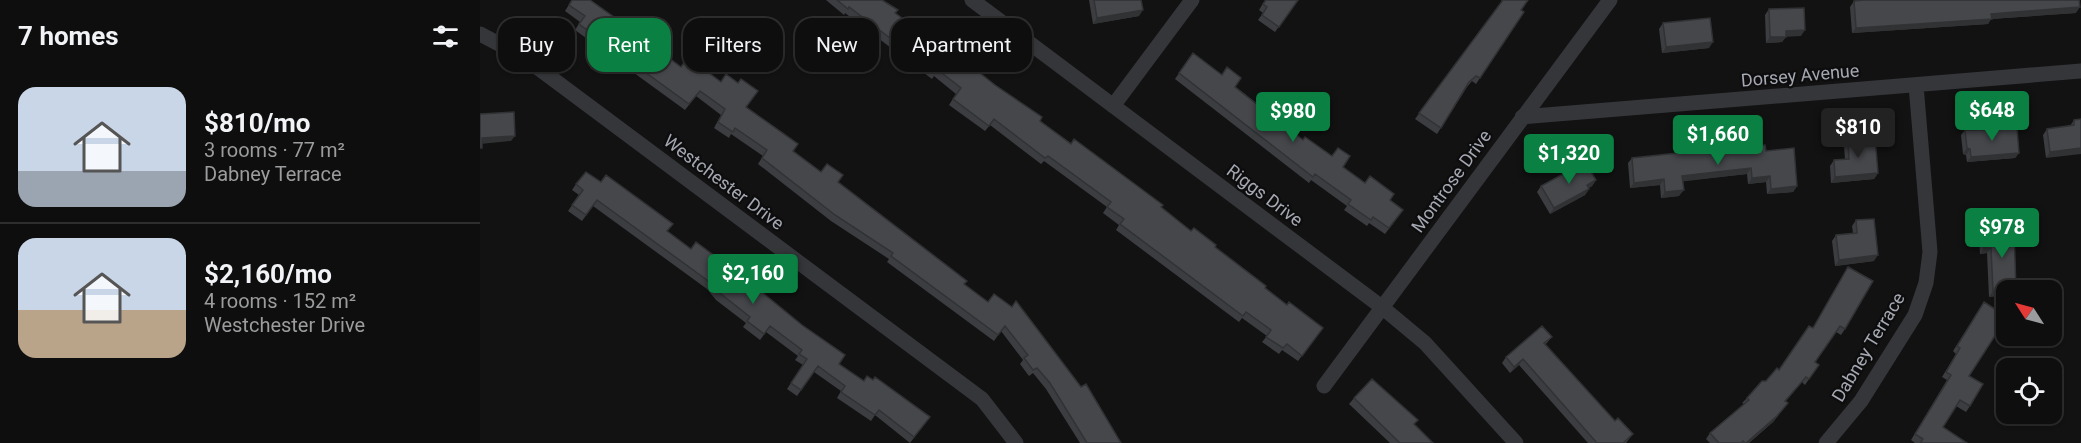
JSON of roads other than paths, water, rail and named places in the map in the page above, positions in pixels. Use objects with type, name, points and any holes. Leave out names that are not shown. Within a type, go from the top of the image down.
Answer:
[{"type":"street","name":"Riggs Drive","points":[[972,0],[1383,308],[1425,343],[1516,443]]},
{"type":"street","points":[[1113,105],[1192,0]]},
{"type":"street","name":"Montrose Drive","points":[[1324,386],[1610,0]]},
{"type":"street","name":"Westchester Drive","points":[[480,34],[522,56],[982,399],[1016,443]]},
{"type":"street","name":"Dorsey Avenue","points":[[1522,117],[2081,71]]},
{"type":"street","name":"Dabney Terrace","points":[[1826,443],[1861,401],[1909,324],[1926,283],[1930,252],[1916,85]]}]
